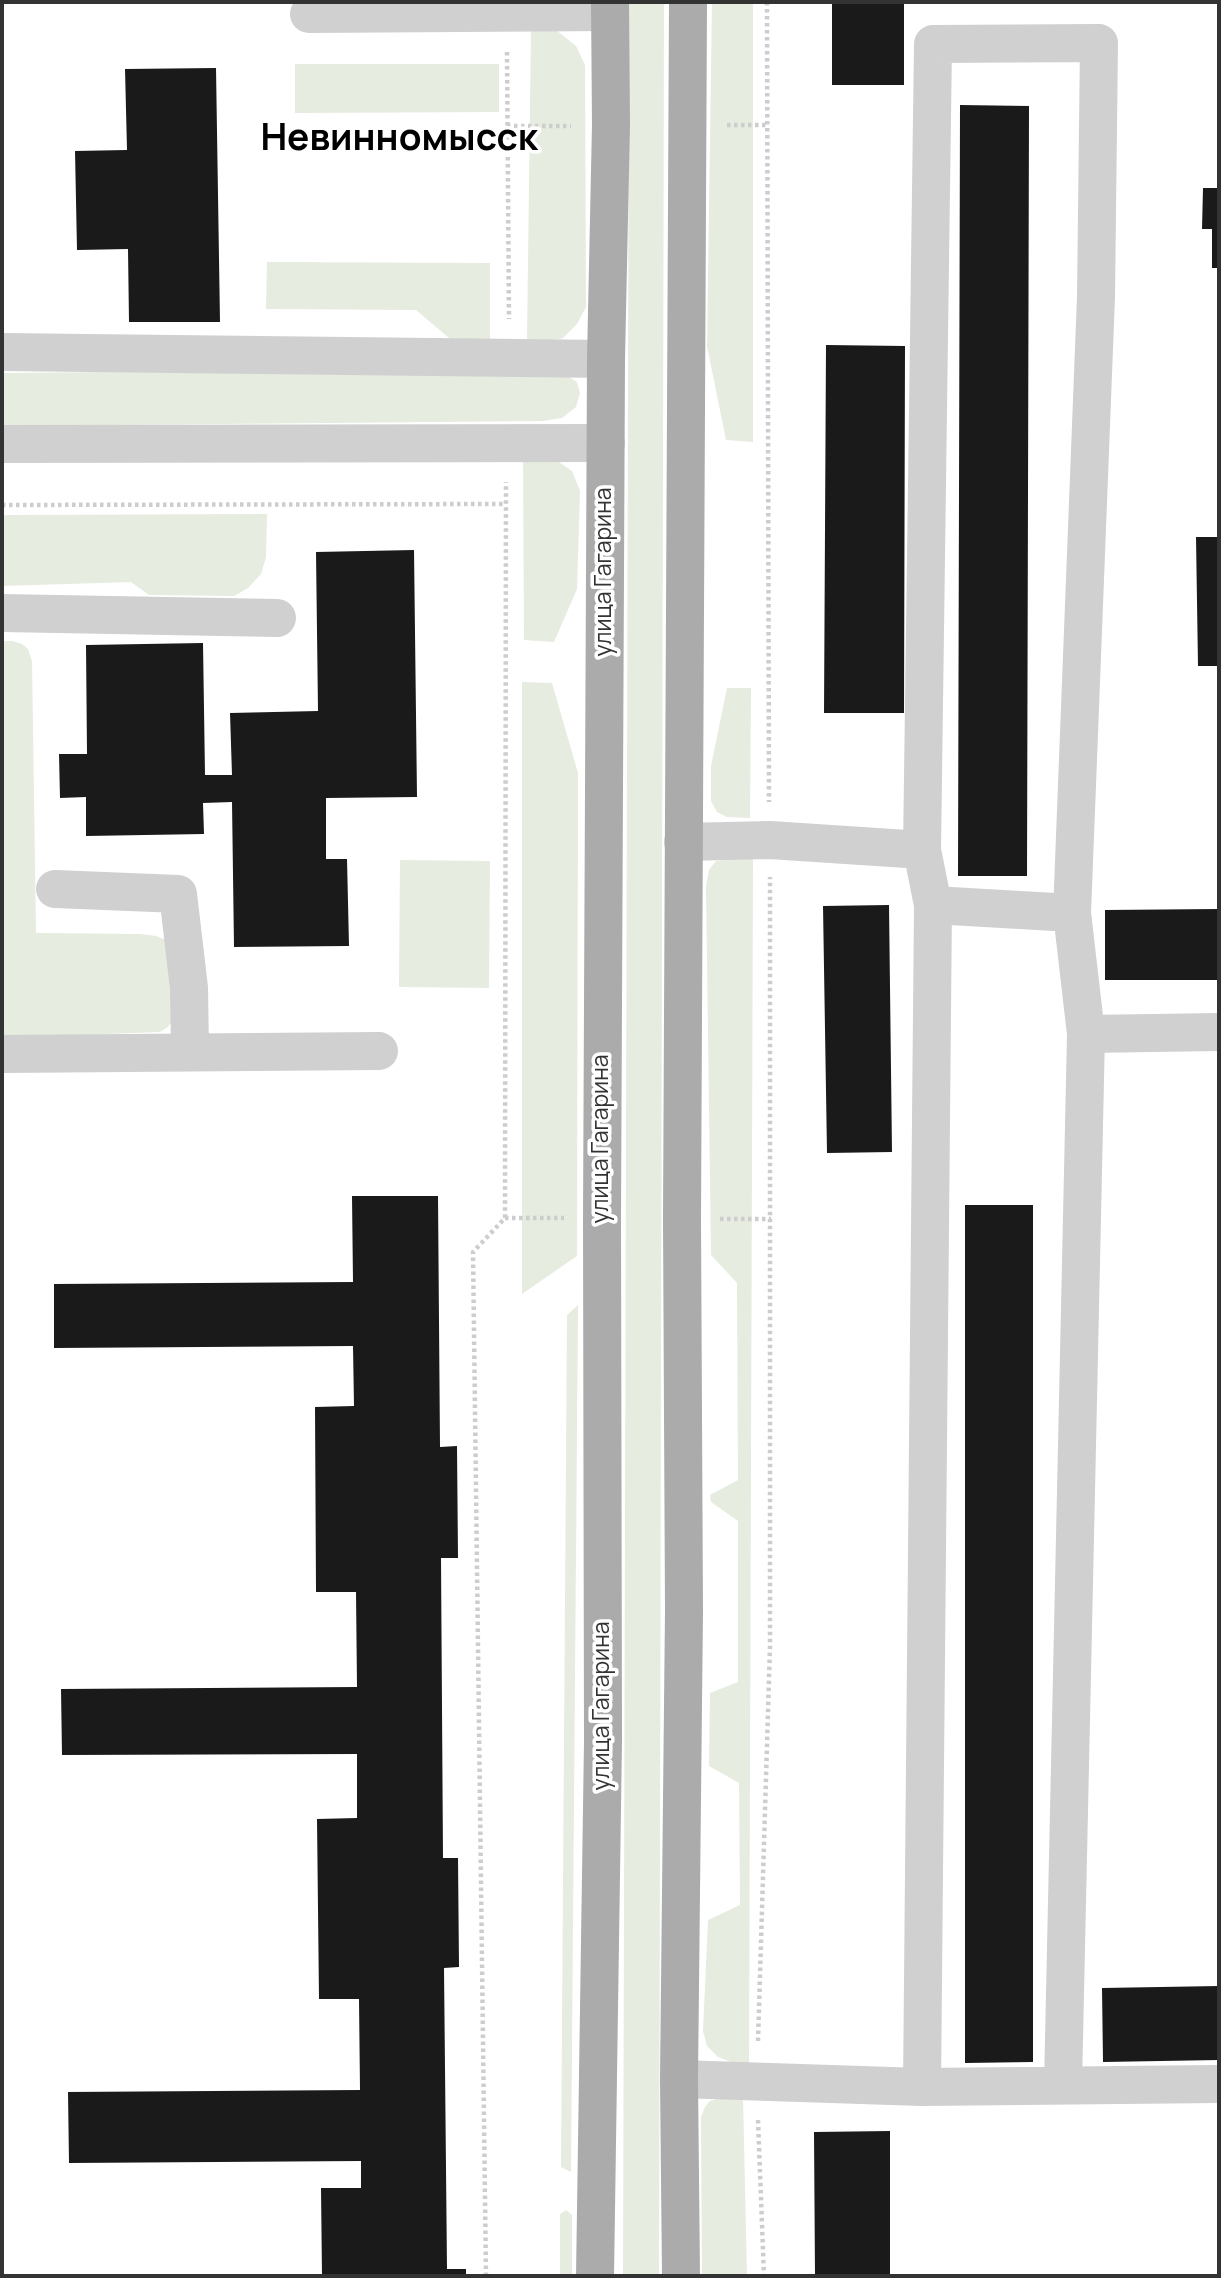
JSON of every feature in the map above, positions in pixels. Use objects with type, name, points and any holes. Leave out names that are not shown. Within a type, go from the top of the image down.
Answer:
[{"type":"main road","points":[[681,2276],[679,2079],[684,1611],[682,1219],[688,2]]},
{"type":"main road","name":"улица Гагарина","points":[[595,2276],[603,1741],[602,1190],[610,7]]},
{"type":"lane","points":[[309,14],[507,13],[610,7]]},
{"type":"lane","points":[[922,2087],[933,905],[922,850],[933,44],[1099,43],[1096,297],[1072,913],[1086,1034],[1063,2085]]},
{"type":"lane","points":[[2,352],[606,359]]},
{"type":"lane","points":[[2,444],[606,443]]},
{"type":"lane","points":[[2,613],[277,618]]},
{"type":"lane","points":[[683,842],[770,841],[922,850]]},
{"type":"lane","points":[[55,889],[178,894],[189,988],[190,1052]]},
{"type":"lane","points":[[933,905],[1072,913]]},
{"type":"lane","points":[[1086,1034],[1219,1032]]},
{"type":"lane","points":[[2,1054],[379,1051]]},
{"type":"lane","points":[[679,2079],[922,2087],[1219,2084]]},
{"type":"path","points":[[764,2276],[757,2081],[771,1646],[767,2]]},
{"type":"path","points":[[507,13],[509,358]]},
{"type":"path","points":[[486,2276],[473,1252],[505,1218],[506,443]]},
{"type":"path","points":[[2,505],[505,504]]},
{"type":"shaded area","points":[[629,2],[664,2],[659,2276],[623,2276]]},
{"type":"shaded area","points":[[712,2],[753,2],[753,442],[726,440],[707,346]]},
{"type":"shaded area","points":[[531,29],[556,30],[576,46],[585,65],[586,307],[577,324],[563,338],[548,342],[527,342]]},
{"type":"shaded area","points":[[295,64],[499,64],[499,112],[295,113]]},
{"type":"shaded area","points":[[267,262],[490,263],[490,343],[455,343],[416,310],[266,309]]},
{"type":"shaded area","points":[[546,368],[563,373],[577,382],[580,393],[576,407],[562,418],[543,421],[2,426],[2,373]]},
{"type":"shaded area","points":[[523,456],[556,460],[572,471],[580,491],[577,589],[554,642],[524,640]]},
{"type":"shaded area","points":[[267,514],[266,557],[261,574],[248,588],[234,596],[149,595],[131,582],[2,586],[2,515]]},
{"type":"shaded area","points":[[2,641],[22,644],[28,649],[32,661],[36,933],[140,934],[166,940],[175,1016],[168,1027],[160,1032],[2,1038]]},
{"type":"shaded area","points":[[522,682],[552,683],[578,773],[577,1256],[522,1294]]},
{"type":"shaded area","points":[[727,688],[751,688],[750,818],[727,817],[717,812],[711,801],[711,766]]},
{"type":"shaded area","points":[[753,857],[749,2064],[734,2063],[718,2057],[707,2046],[703,2031],[708,1920],[740,1905],[739,1783],[709,1766],[710,1693],[738,1682],[738,1521],[711,1502],[710,1495],[738,1480],[737,1283],[711,1255],[706,886],[709,870],[716,861]]},
{"type":"shaded area","points":[[400,860],[490,861],[489,988],[399,987]]},
{"type":"shaded area","points":[[578,1305],[571,2172],[561,2167],[567,1315]]},
{"type":"shaded area","points":[[743,2098],[747,2276],[702,2276],[701,2117],[710,2101]]},
{"type":"shaded area","points":[[566,2210],[572,2215],[572,2276],[560,2276],[560,2214]]},
{"type":"building","points":[[832,2],[904,2],[904,85],[832,85]]},
{"type":"building","points":[[216,68],[220,322],[129,322],[128,249],[77,250],[75,151],[127,150],[125,69]]},
{"type":"building","points":[[960,105],[1029,106],[1027,876],[958,876]]},
{"type":"building","points":[[1203,188],[1219,188],[1219,268],[1212,268],[1212,229],[1202,229]]},
{"type":"building","points":[[826,345],[905,346],[904,713],[824,713]]},
{"type":"building","points":[[1196,537],[1219,537],[1219,666],[1198,666]]},
{"type":"building","points":[[414,550],[417,797],[326,798],[326,859],[347,859],[349,946],[234,947],[232,802],[203,803],[204,834],[86,836],[86,797],[60,798],[59,754],[87,754],[86,645],[203,643],[205,775],[232,775],[230,713],[318,711],[316,552]]},
{"type":"building","points":[[889,905],[892,1152],[827,1153],[823,906]]},
{"type":"building","points":[[1219,909],[1219,980],[1105,980],[1105,910]]},
{"type":"building","points":[[352,1196],[438,1196],[440,1447],[457,1446],[458,1558],[441,1558],[443,1858],[458,1858],[459,1967],[444,1968],[447,2269],[466,2269],[466,2276],[322,2276],[321,2188],[361,2188],[361,2161],[69,2163],[68,2092],[360,2090],[359,1999],[319,1999],[317,1819],[357,1818],[357,1754],[62,1755],[61,1689],[357,1687],[356,1592],[316,1592],[315,1407],[354,1406],[353,1346],[54,1348],[54,1284],[353,1282]]},
{"type":"building","points":[[965,1205],[1033,1205],[1033,2062],[965,2063]]},
{"type":"building","points":[[1219,1986],[1219,2060],[1103,2062],[1102,1988]]},
{"type":"building","points":[[890,2131],[890,2276],[815,2276],[814,2132]]},
{"type":"district","name":"Невинномысск","points":[[399,140]]}]
